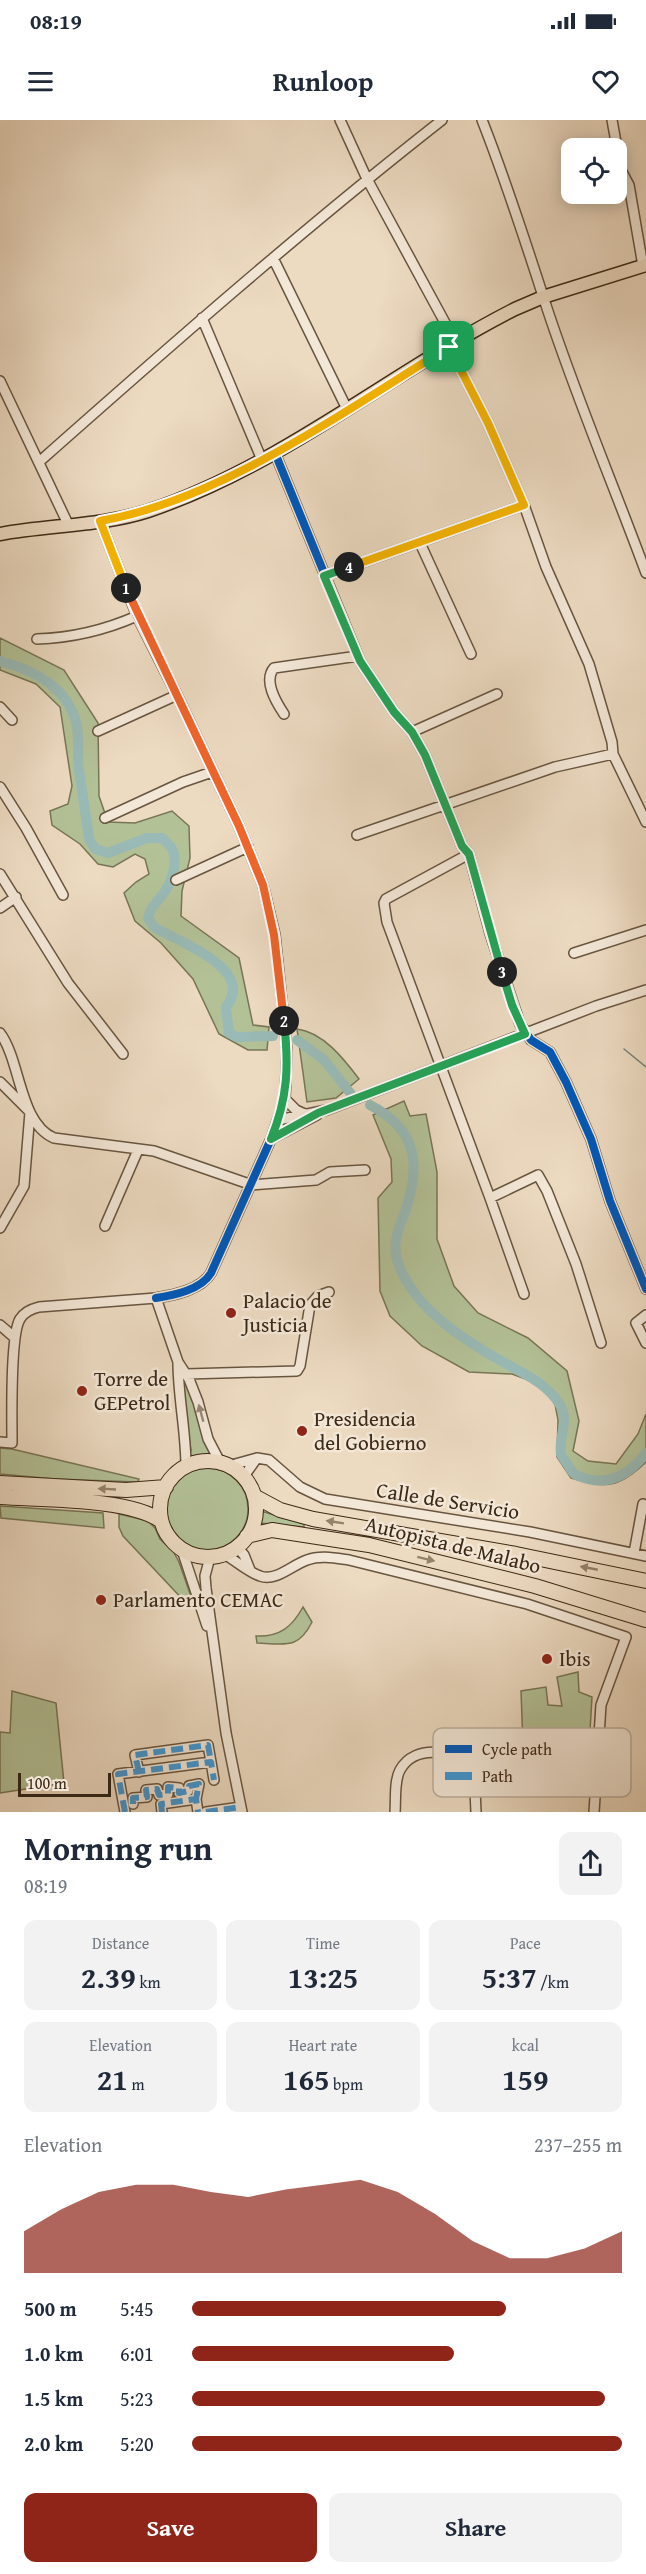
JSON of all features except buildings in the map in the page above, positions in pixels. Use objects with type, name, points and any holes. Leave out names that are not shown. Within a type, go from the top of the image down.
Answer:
[{"type":"highway","points":[[200,1462],[225,1465],[245,1480],[254,1496],[254,1521],[247,1536],[224,1552],[196,1555],[182,1550],[167,1534],[161,1521],[160,1507],[166,1486],[174,1475],[200,1462]]},
{"type":"highway","points":[[0,1483],[126,1490],[166,1486]]},
{"type":"highway","name":"Autopista de Malabo","points":[[254,1496],[280,1510],[313,1519],[516,1554],[646,1581]]},
{"type":"highway","points":[[0,1497],[128,1508],[146,1512],[161,1521]]},
{"type":"highway","name":"Autopista de Malabo","points":[[247,1536],[272,1530],[369,1545],[534,1586],[646,1620]]},
{"type":"main road","points":[[0,534],[100,521],[148,511],[189,495],[275,453],[499,318],[543,297],[644,265]]},
{"type":"street","points":[[340,120],[367,179],[453,345],[524,505],[546,567],[589,664],[610,735],[613,754],[646,822]]},
{"type":"street","points":[[39,462],[202,318],[367,179],[442,120]]},
{"type":"street","points":[[482,120],[522,226],[543,297],[620,510],[646,573]]},
{"type":"street","points":[[612,120],[621,170],[629,185],[644,265]]},
{"type":"street","points":[[273,258],[347,409]]},
{"type":"street","points":[[202,318],[262,460]]},
{"type":"street","points":[[0,381],[68,524]]},
{"type":"street","points":[[275,453],[358,656],[394,712],[412,732],[425,755],[462,846],[469,854],[512,1005],[525,1034],[550,1052],[566,1082],[591,1139],[610,1201],[646,1289]]},
{"type":"street","points":[[324,576],[524,505]]},
{"type":"street","points":[[0,1442],[12,1443],[15,1338],[19,1321],[32,1309],[156,1298],[180,1293],[208,1278],[252,1185],[285,1099],[287,1051],[274,935],[267,898],[248,847],[177,695],[137,616],[100,521]]},
{"type":"street","points":[[420,543],[471,654]]},
{"type":"street","points":[[37,639],[62,638],[91,632],[137,616]]},
{"type":"street","points":[[284,714],[272,690],[271,673],[274,668],[358,656]]},
{"type":"street","points":[[412,732],[497,694]]},
{"type":"street","points":[[98,731],[177,695]]},
{"type":"street","points":[[0,707],[12,720]]},
{"type":"street","points":[[357,835],[555,767],[613,754]]},
{"type":"street","points":[[105,818],[183,782],[212,772]]},
{"type":"street","points":[[0,787],[26,828],[63,896]]},
{"type":"street","points":[[176,880],[248,847]]},
{"type":"street","points":[[469,854],[390,896],[384,903],[387,922],[524,1294]]},
{"type":"street","points":[[0,874],[68,983],[123,1054]]},
{"type":"street","points":[[0,908],[16,897]]},
{"type":"street","points":[[574,952],[646,930]]},
{"type":"street","points":[[271,1139],[318,1113],[646,990]]},
{"type":"street","points":[[0,1033],[30,1112],[24,1186],[0,1228]]},
{"type":"street","points":[[0,1082],[30,1112],[43,1132],[54,1138],[154,1152],[252,1185],[316,1180],[330,1172],[365,1170]]},
{"type":"street","points":[[285,1099],[296,1110],[307,1115]]},
{"type":"street","points":[[277,1124],[318,1113]]},
{"type":"street","points":[[277,1124],[295,1126]]},
{"type":"street","points":[[105,1226],[138,1150]]},
{"type":"street","points":[[490,1198],[538,1175],[547,1191],[576,1264],[601,1342]]},
{"type":"street","points":[[186,1374],[297,1371],[300,1366],[310,1305],[318,1296],[329,1292]]},
{"type":"street","points":[[156,1298],[178,1362],[198,1402],[208,1440],[225,1465],[256,1458]]},
{"type":"street","points":[[646,1315],[636,1323],[646,1343]]},
{"type":"street","points":[[0,1325],[15,1338]]},
{"type":"street","points":[[178,1362],[178,1382],[187,1444],[186,1467]]},
{"type":"street","points":[[245,1480],[256,1458]]},
{"type":"street","name":"Calle de Servicio","points":[[256,1458],[275,1463],[300,1487],[325,1499],[530,1532],[646,1556]]},
{"type":"street","points":[[634,1553],[643,1504]]},
{"type":"street","points":[[182,1550],[212,1639]]},
{"type":"street","points":[[224,1552],[242,1551],[250,1569]]},
{"type":"street","points":[[224,1552],[265,1578],[282,1573],[308,1559],[326,1557],[349,1560],[527,1604],[626,1637],[601,1705],[599,1728]]},
{"type":"street","points":[[206,1812],[241,1809],[226,1733],[205,1583],[224,1552]]},
{"type":"street","points":[[139,1772],[135,1755],[208,1745],[214,1780]]},
{"type":"street","points":[[395,1812],[400,1770],[415,1756],[433,1753]]},
{"type":"street","points":[[129,1808],[118,1774],[211,1762]]},
{"type":"street","points":[[129,1808],[133,1798],[147,1797],[146,1790],[157,1788],[159,1795],[168,1794],[168,1787],[175,1786],[179,1788],[179,1792],[188,1791],[189,1786],[199,1784],[196,1799],[198,1812]]},
{"type":"street","points":[[475,1797],[476,1812]]},
{"type":"street","points":[[594,1812],[595,1797]]},
{"type":"street","points":[[162,1812],[161,1804],[196,1799]]},
{"type":"green space","points":[[0,638],[64,670],[98,723],[99,796],[108,822],[135,823],[172,811],[189,826],[190,858],[182,891],[181,916],[239,958],[253,1025],[269,1027],[267,1050],[248,1050],[219,1034],[193,979],[161,943],[135,921],[124,893],[149,874],[145,859],[135,854],[113,867],[98,864],[80,844],[52,825],[50,811],[68,804],[72,786],[60,707],[36,684],[0,670]]},
{"type":"green space","points":[[297,1029],[316,1035],[324,1041],[340,1055],[359,1079],[336,1098],[307,1102]]},
{"type":"green space","points":[[404,1101],[410,1116],[426,1114],[437,1172],[437,1239],[454,1286],[478,1313],[528,1338],[567,1371],[579,1421],[573,1451],[588,1461],[616,1464],[638,1434],[646,1414],[646,1462],[628,1477],[612,1484],[594,1484],[571,1478],[557,1457],[558,1420],[554,1399],[539,1384],[512,1374],[469,1372],[422,1346],[390,1316],[380,1291],[378,1198],[392,1182],[391,1159],[373,1115]]},
{"type":"green space","points":[[181,1373],[188,1385],[213,1457],[206,1455],[188,1460],[191,1450],[180,1383]]},
{"type":"green space","points":[[0,1448],[139,1479],[138,1482],[55,1479],[0,1474]]},
{"type":"green space","points":[[199,1468],[215,1468],[230,1475],[241,1486],[248,1501],[245,1525],[236,1538],[215,1550],[199,1550],[184,1543],[173,1532],[166,1517],[166,1501],[173,1486],[184,1475]]},
{"type":"green space","points":[[0,1506],[103,1513],[104,1528],[1,1518]]},
{"type":"green space","points":[[261,1511],[304,1524],[304,1527],[259,1523]]},
{"type":"green space","points":[[119,1514],[148,1521],[155,1528],[160,1539],[173,1551],[179,1562],[193,1602],[188,1605],[123,1536],[119,1527]]},
{"type":"green space","points":[[303,1607],[312,1622],[307,1631],[296,1641],[283,1644],[257,1643],[256,1636],[279,1633],[290,1625]]},
{"type":"green space","points":[[578,1672],[579,1692],[592,1697],[590,1728],[522,1728],[521,1691],[546,1687],[548,1705],[562,1706],[557,1677]]},
{"type":"green space","points":[[12,1691],[56,1703],[64,1783],[0,1793],[0,1732],[10,1733]]},
{"type":"waterway","points":[[0,661],[24,669],[47,681],[65,699],[71,710],[77,728],[79,769],[89,839],[95,849],[108,853],[147,838],[162,838],[169,845],[175,860],[171,879],[148,918],[154,927],[210,958],[223,969],[231,980],[233,993],[226,1007],[229,1033],[237,1037],[273,1036]]},
{"type":"waterway","points":[[297,1040],[324,1060],[351,1094]]},
{"type":"waterway","points":[[624,1049],[646,1067]]},
{"type":"waterway","points":[[370,1105],[398,1126],[412,1150],[413,1179],[395,1248],[404,1277],[414,1293],[426,1307],[455,1332],[534,1380],[555,1397],[564,1417],[561,1454],[575,1474],[587,1479],[615,1478],[632,1468],[646,1453]]},
{"type":"marked path","points":[[139,1772],[135,1755],[208,1745],[211,1762]]},
{"type":"marked path","points":[[125,1812],[118,1774],[211,1762],[214,1780]]},
{"type":"marked path","points":[[133,1804],[133,1798],[147,1797],[146,1790],[157,1789],[159,1795],[168,1794],[168,1787],[179,1788],[179,1793],[188,1791],[189,1786],[199,1784],[196,1799]]},
{"type":"marked path","points":[[162,1812],[161,1804],[196,1799],[198,1812]]},
{"type":"marked path","points":[[206,1812],[241,1807]]},
{"type":"cycle path","points":[[275,453],[360,661],[394,712],[412,732],[425,755],[462,846],[469,854],[490,933],[520,1024],[531,1040],[550,1052],[566,1082],[591,1139],[610,1201],[646,1289]]},
{"type":"cycle path","points":[[100,521],[137,616],[239,826],[263,885],[275,935],[287,1051],[285,1099],[271,1139],[211,1273],[207,1279],[194,1288],[156,1298]]},
{"type":"place","name":"Palacio de Justicia","points":[[231,1313]]},
{"type":"place","name":"Torre de GEPetrol","points":[[82,1391]]},
{"type":"place","name":"Presidencia del Gobierno","points":[[302,1431]]},
{"type":"place","name":"Parlamento CEMAC","points":[[101,1600]]},
{"type":"place","name":"Ibis","points":[[547,1659]]},
{"type":"route","points":[[449,347],[488,423],[524,505],[324,576],[360,661],[394,712],[412,732],[425,755],[462,846],[469,854],[512,1005],[525,1034],[318,1113],[305,1123],[285,1130],[271,1139],[285,1099],[288,1068],[271,912],[263,885],[239,826],[137,616],[100,521],[148,511],[189,495],[262,460],[449,347]]}]
